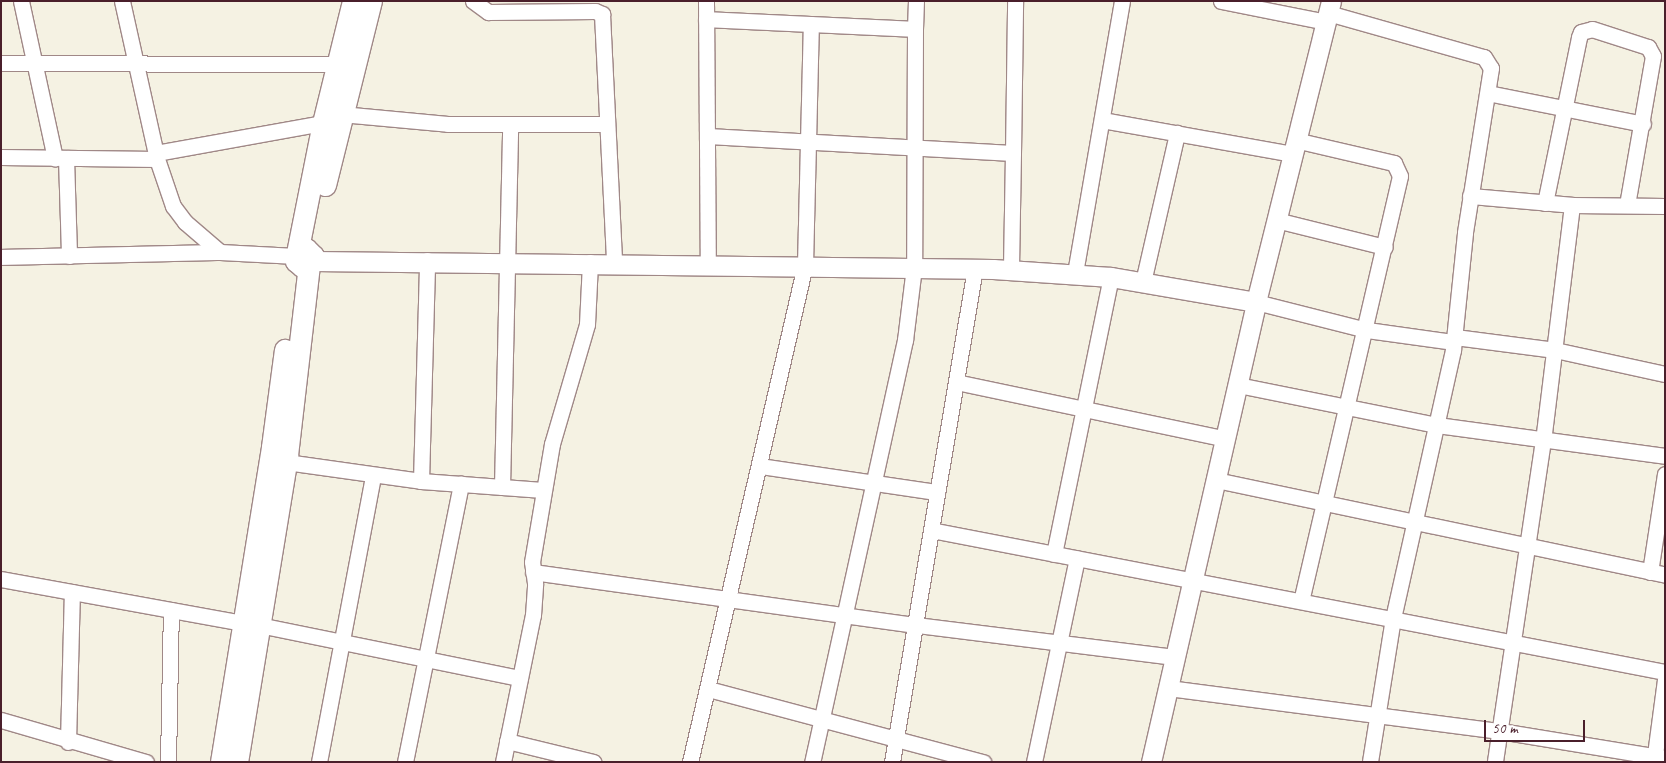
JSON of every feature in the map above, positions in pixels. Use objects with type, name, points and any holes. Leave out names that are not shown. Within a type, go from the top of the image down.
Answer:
[{"type":"main road","points":[[237,762],[272,446],[304,258],[332,118],[337,64],[353,1]]},
{"type":"main road","points":[[332,118],[371,1]]},
{"type":"main road","points":[[221,762],[286,462],[304,258]]},
{"type":"street","points":[[21,1],[34,62],[60,158],[69,256]]},
{"type":"street","points":[[122,1],[137,62],[156,156],[173,206],[185,222],[220,252]]},
{"type":"street","points":[[473,1],[488,12],[600,12],[605,36],[614,263]]},
{"type":"street","points":[[706,1],[708,264]]},
{"type":"street","points":[[812,762],[901,361],[914,267],[913,147],[916,1]]},
{"type":"street","points":[[1011,270],[1015,1]]},
{"type":"street","points":[[1076,273],[1122,1]]},
{"type":"street","points":[[1222,1],[1328,12],[1484,57],[1491,68],[1470,196],[1454,339],[1437,424],[1393,618],[1370,762]]},
{"type":"street","points":[[1151,762],[1256,302],[1328,12]]},
{"type":"street","points":[[706,19],[916,29]]},
{"type":"street","points":[[690,762],[805,265],[810,142],[811,24]]},
{"type":"street","points":[[1545,203],[1579,37],[1581,32],[1592,29],[1652,51],[1652,76],[1628,205]]},
{"type":"street","points":[[1,62],[337,64]]},
{"type":"street","points":[[1488,93],[1564,111],[1643,124]]},
{"type":"street","points":[[1,157],[156,156],[332,118],[424,123],[608,124]]},
{"type":"street","points":[[1102,120],[1177,133],[1294,147],[1398,166],[1400,183],[1301,600]]},
{"type":"street","points":[[502,487],[504,261],[510,124]]},
{"type":"street","points":[[1143,282],[1177,133]]},
{"type":"street","points":[[708,136],[1013,153]]},
{"type":"street","points":[[1470,196],[1572,205],[1665,206]]},
{"type":"street","points":[[1494,762],[1543,440],[1572,205]]},
{"type":"street","points":[[1276,220],[1385,247]]},
{"type":"street","points":[[1,258],[220,252],[304,258],[975,268],[1076,273],[1143,282],[1256,302],[1366,330],[1555,350],[1665,374]]},
{"type":"street","points":[[421,481],[427,260]]},
{"type":"street","points":[[503,762],[532,615],[533,572],[543,490],[555,429],[584,343],[590,262]]},
{"type":"street","points":[[892,762],[917,625],[937,492],[975,268]]},
{"type":"street","points":[[1054,554],[1111,277]]},
{"type":"street","points":[[956,382],[1226,439]]},
{"type":"street","points":[[1238,385],[1437,424],[1665,456]]},
{"type":"street","points":[[286,462],[421,481],[543,490]]},
{"type":"street","points":[[760,466],[937,492]]},
{"type":"street","points":[[1216,480],[1658,573],[1665,474]]},
{"type":"street","points":[[319,762],[373,475]]},
{"type":"street","points":[[405,762],[461,484]]},
{"type":"street","points":[[931,530],[1513,641],[1665,672]]},
{"type":"street","points":[[1034,762],[1077,558]]},
{"type":"street","points":[[533,572],[917,625],[1175,657]]},
{"type":"street","points":[[1,579],[343,640],[520,678]]},
{"type":"street","points":[[68,742],[72,592]]},
{"type":"street","points":[[168,762],[171,610]]},
{"type":"street","points":[[1168,688],[1500,731],[1658,759],[1665,680]]},
{"type":"street","points":[[708,690],[983,762]]},
{"type":"street","points":[[1,720],[68,742],[146,762]]},
{"type":"street","points":[[507,741],[593,762]]}]
